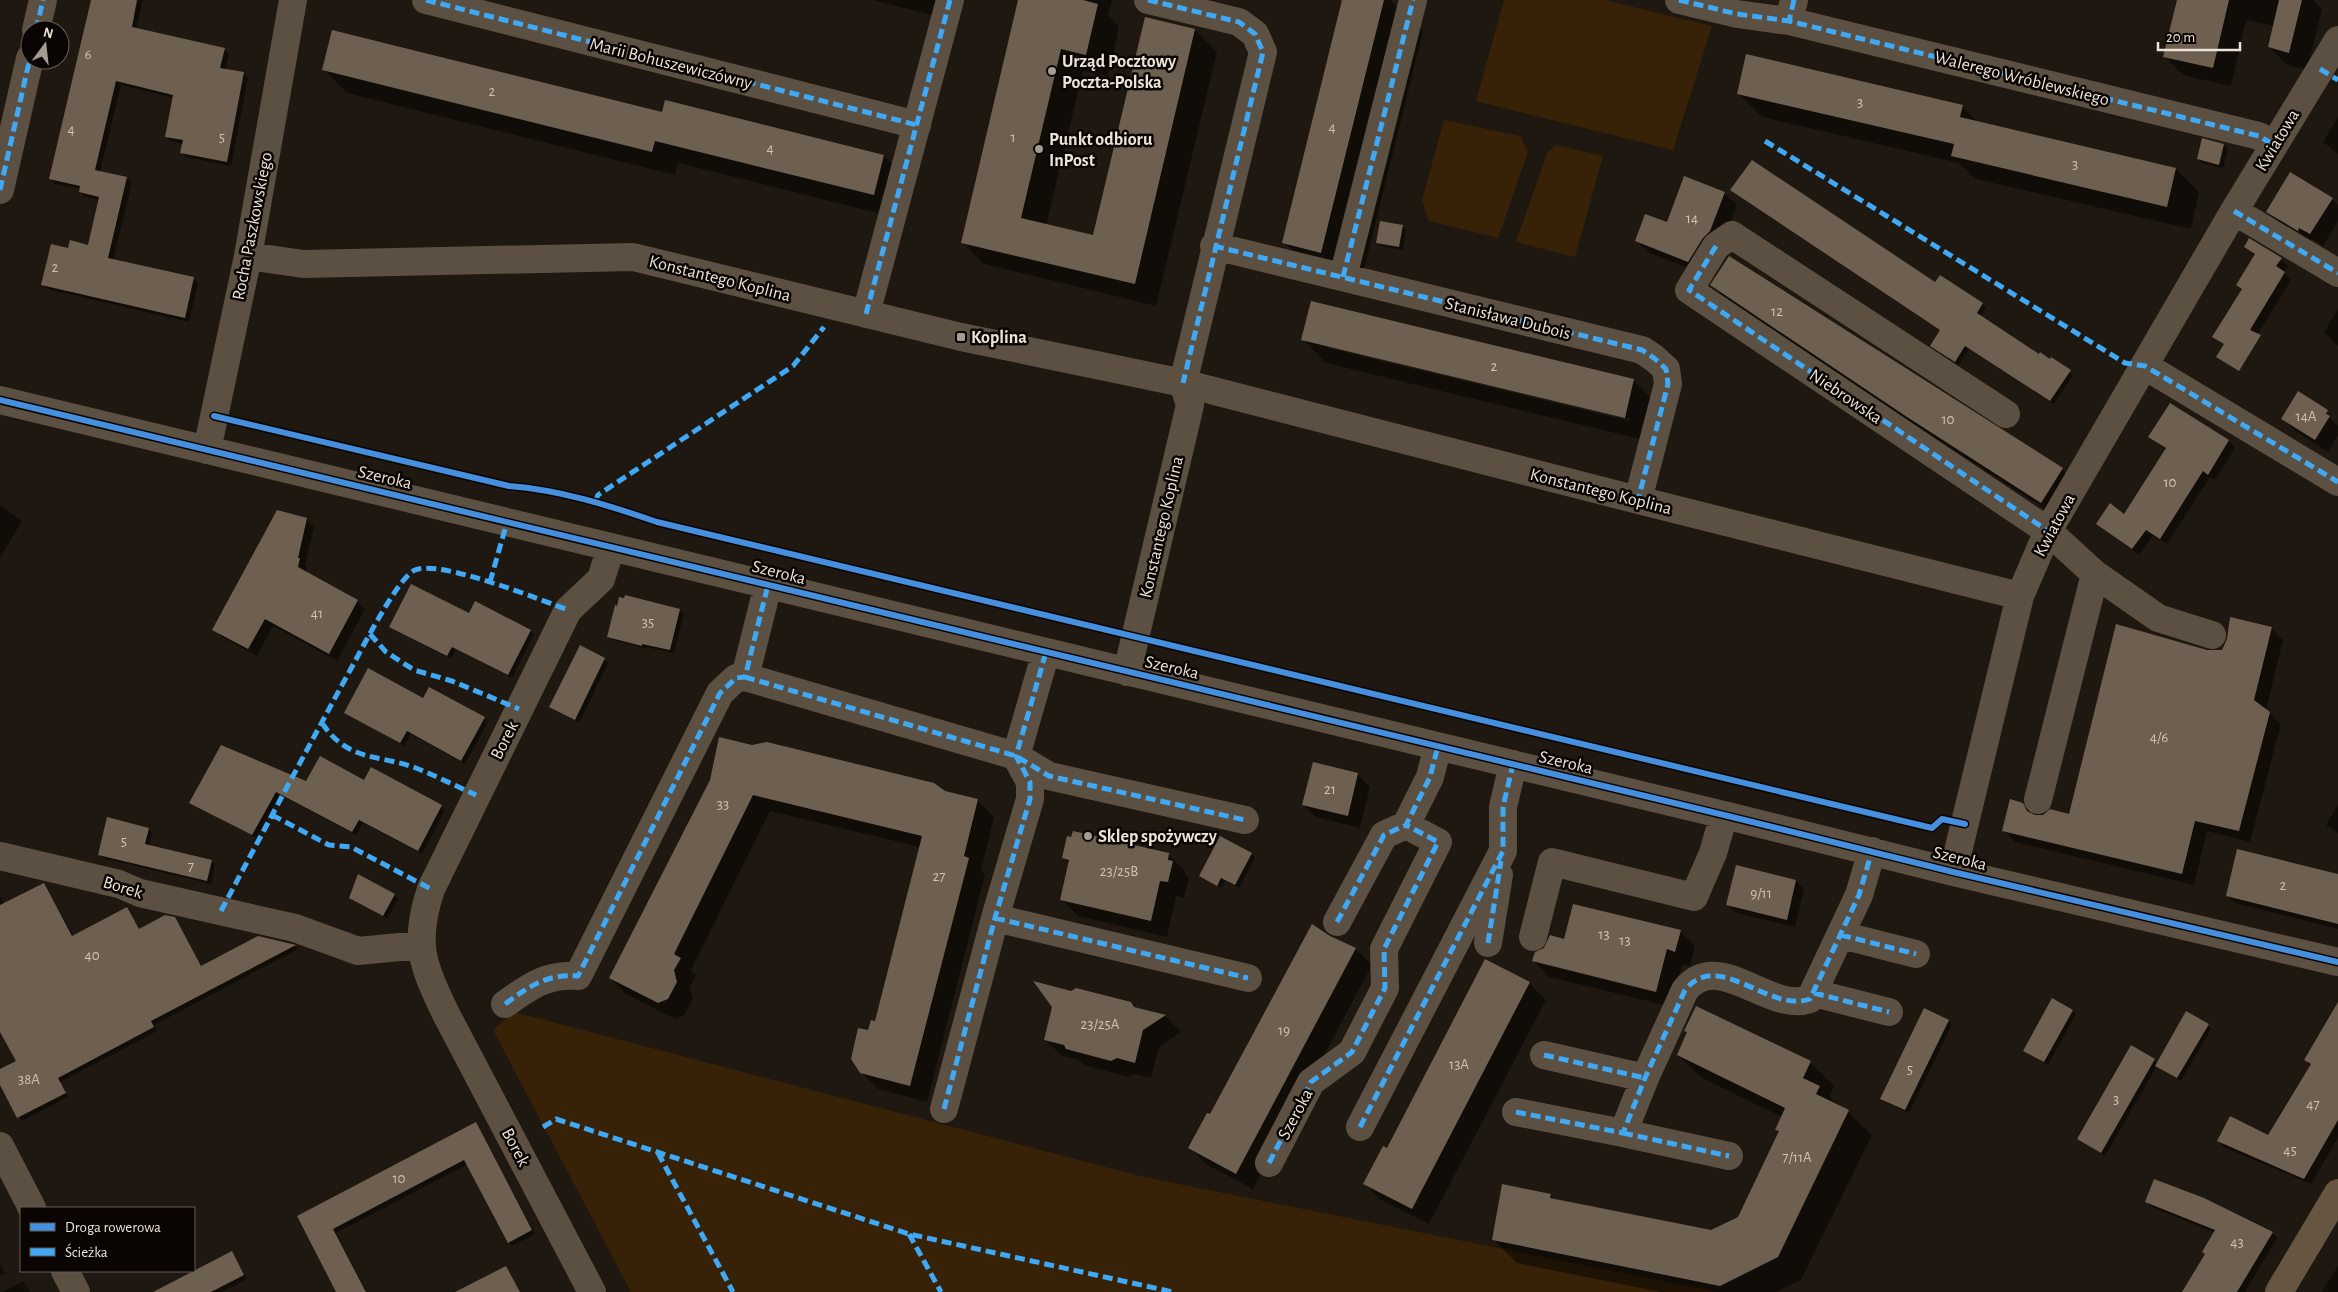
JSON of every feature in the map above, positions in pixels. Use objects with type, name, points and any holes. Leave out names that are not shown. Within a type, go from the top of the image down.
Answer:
[{"type":"main road","points":[[2279,1292],[2338,1193]]},
{"type":"street","points":[[38,20],[43,0]]},
{"type":"street","name":"Rocha Paszkowskiego","points":[[207,450],[248,256],[294,0]]},
{"type":"street","name":"Marii Bohuszewiczówny","points":[[426,0],[917,125]]},
{"type":"street","points":[[866,314],[950,0]]},
{"type":"street","points":[[1148,0],[1239,22],[1256,34],[1263,52],[1214,246],[1183,383]]},
{"type":"street","name":"Walerego Wróblewskiego","points":[[1679,0],[1737,14],[1792,11],[2259,136],[2274,145]]},
{"type":"street","points":[[1343,277],[1412,3]]},
{"type":"street","name":"Kwiatowa","points":[[1953,872],[2020,596],[2048,531],[2274,145],[2329,75],[2338,40]]},
{"type":"street","points":[[0,190],[27,70]]},
{"type":"street","points":[[2234,211],[2338,273]]},
{"type":"street","name":"Niebrowska","points":[[2006,414],[1732,235],[1716,246],[1689,290],[2048,531]]},
{"type":"street","name":"Stanisława Dubois","points":[[1214,246],[1642,350],[1666,369],[1668,384],[1638,500]]},
{"type":"street","name":"Konstantego Koplina","points":[[248,256],[303,264],[634,257],[961,337],[1183,383],[2020,596]]},
{"type":"street","points":[[2145,366],[2338,482]]},
{"type":"street","name":"Konstantego Koplina","points":[[1127,672],[1190,405],[1183,383]]},
{"type":"street","name":"Szeroka","points":[[0,400],[1513,764],[1953,872],[2338,962]]},
{"type":"street","points":[[0,421],[6,415],[28,408]]},
{"type":"street","points":[[2048,531],[2094,574],[2158,618],[2212,635]]},
{"type":"street","name":"Borek","points":[[592,1292],[429,980],[420,945],[423,913],[439,872],[568,610],[601,578],[611,547]]},
{"type":"street","points":[[2038,800],[2094,574]]},
{"type":"street","name":"Szeroka","points":[[746,677],[768,585]]},
{"type":"street","points":[[944,1109],[995,918],[1030,799],[1030,782],[1016,756],[1046,652]]},
{"type":"street","points":[[505,1004],[535,982],[562,975],[578,976],[720,693],[736,678],[746,677],[1016,756],[1049,776],[1246,820]]},
{"type":"street","points":[[1336,922],[1384,835],[1406,825],[1430,777],[1438,746]]},
{"type":"street","name":"Szeroka","points":[[1488,943],[1503,851],[1503,807],[1513,764]]},
{"type":"street","points":[[1533,937],[1552,862],[1694,897],[1713,853],[1724,815]]},
{"type":"street","name":"Szeroka","points":[[1269,1163],[1311,1082],[1352,1052],[1385,988],[1384,949],[1438,842],[1406,825]]},
{"type":"street","name":"Szeroka","points":[[1360,1127],[1503,851]]},
{"type":"street","points":[[1623,1134],[1645,1078],[1685,990],[1693,980],[1707,975],[1722,977],[1788,1001],[1800,1003],[1810,999],[1861,890],[1872,851]]},
{"type":"street","name":"Borek","points":[[0,856],[119,884],[140,893],[295,928],[358,951],[420,945]]},
{"type":"street","points":[[995,918],[1248,978]]},
{"type":"street","points":[[1841,935],[1916,954]]},
{"type":"street","points":[[1814,993],[1889,1012]]},
{"type":"street","points":[[1544,1055],[1645,1078]]},
{"type":"street","points":[[1516,1112],[1729,1156]]},
{"type":"street","points":[[0,1146],[31,1207]]},
{"type":"street","points":[[66,1272],[76,1292]]},
{"type":"shaded area","points":[[1504,0],[1605,0],[1712,26],[1673,150],[1476,101]]},
{"type":"shaded area","points":[[1444,120],[1520,136],[1528,152],[1498,238],[1429,221],[1422,200]]},
{"type":"shaded area","points":[[1556,145],[1603,156],[1575,257],[1516,242],[1548,151]]},
{"type":"shaded area","points":[[514,1012],[1144,1177],[1718,1292],[631,1292],[493,1030]]},
{"type":"building","points":[[91,0],[137,0],[132,27],[225,48],[220,68],[244,72],[227,162],[180,153],[183,140],[165,137],[173,95],[116,81],[95,170],[127,177],[108,258],[194,277],[185,318],[41,285],[51,244],[68,248],[70,240],[88,245],[99,197],[79,192],[80,186],[49,179]]},
{"type":"building","points":[[1018,0],[1083,0],[1098,4],[1086,55],[1061,49],[1021,218],[1093,235],[1145,17],[1195,29],[1135,284],[961,243]]},
{"type":"building","points":[[1342,0],[1384,0],[1321,253],[1282,243]]},
{"type":"building","points":[[2177,0],[2229,0],[2213,68],[2163,57]]},
{"type":"building","points":[[2279,0],[2302,0],[2289,53],[2268,47]]},
{"type":"building","points":[[332,30],[662,112],[665,100],[884,155],[874,195],[655,141],[652,152],[322,70]]},
{"type":"building","points":[[1746,54],[1963,105],[1960,117],[2176,168],[2167,207],[1951,156],[1954,144],[1737,94]]},
{"type":"building","points":[[2202,138],[2224,144],[2219,165],[2197,159]]},
{"type":"building","points":[[1752,160],[1935,282],[1940,275],[1983,303],[1977,313],[2039,354],[2040,352],[2050,359],[2051,357],[2071,370],[2050,401],[1965,346],[1955,362],[1930,346],[1940,330],[1730,190]]},
{"type":"building","points":[[2290,172],[2333,198],[2310,234],[2299,228],[2298,231],[2266,212]]},
{"type":"building","points":[[1684,176],[1725,192],[1710,231],[1703,238],[1688,262],[1635,241],[1645,214],[1667,222]]},
{"type":"building","points":[[1380,221],[1403,225],[1399,247],[1376,243]]},
{"type":"building","points":[[2249,238],[2282,258],[2276,266],[2285,272],[2250,330],[2261,335],[2239,371],[2216,357],[2224,344],[2212,337],[2242,289],[2236,285],[2255,254],[2244,247]]},
{"type":"building","points":[[1729,256],[2063,468],[2041,503],[1907,417],[1710,285]]},
{"type":"building","points":[[1311,301],[1634,379],[1625,418],[1301,340]]},
{"type":"building","points":[[2298,391],[2328,410],[2326,414],[2330,416],[2315,440],[2281,419]]},
{"type":"building","points":[[2170,403],[2229,440],[2208,475],[2203,471],[2160,539],[2146,530],[2132,549],[2096,524],[2110,503],[2124,514],[2166,448],[2148,437]]},
{"type":"building","points":[[277,510],[307,518],[298,558],[300,558],[298,567],[358,600],[329,654],[265,619],[248,649],[212,630]]},
{"type":"building","points":[[411,584],[469,613],[475,601],[531,630],[508,675],[452,647],[447,656],[389,627]]},
{"type":"building","points":[[625,595],[680,609],[670,650],[642,644],[642,646],[607,637],[615,605],[617,606],[619,597],[624,598]]},
{"type":"building","points":[[2230,617],[2272,627],[2254,700],[2270,712],[2239,831],[2195,821],[2182,874],[2002,831],[2010,799],[2023,803],[2027,811],[2035,815],[2043,815],[2050,809],[2069,814],[2116,624],[2207,650],[2222,650],[2227,639]]},
{"type":"building","points":[[580,645],[605,658],[575,720],[549,707]]},
{"type":"building","points":[[368,668],[423,698],[429,687],[485,717],[461,761],[407,731],[400,743],[344,713]]},
{"type":"building","points":[[719,737],[752,745],[767,742],[934,783],[945,791],[978,799],[964,856],[969,858],[910,1086],[860,1073],[851,1059],[858,1028],[868,1030],[871,1020],[875,1021],[922,836],[753,795],[674,954],[681,958],[674,970],[677,982],[668,999],[658,1003],[609,978],[710,780]]},
{"type":"building","points":[[221,745],[306,781],[320,756],[364,780],[371,767],[442,805],[418,851],[359,820],[352,832],[276,792],[252,835],[189,803]]},
{"type":"building","points":[[1313,762],[1358,773],[1348,816],[1302,805]]},
{"type":"building","points":[[107,817],[149,828],[145,844],[212,860],[207,881],[98,855]]},
{"type":"building","points":[[1073,831],[1169,853],[1168,860],[1173,861],[1168,882],[1160,881],[1151,921],[1060,900],[1069,860],[1062,858],[1067,836],[1071,837]]},
{"type":"building","points":[[1220,836],[1252,853],[1235,885],[1221,878],[1217,886],[1199,876]]},
{"type":"building","points":[[2237,849],[2338,874],[2338,924],[2226,896]]},
{"type":"building","points":[[1736,865],[1796,880],[1787,920],[1726,905]]},
{"type":"building","points":[[358,874],[395,894],[383,916],[349,898]]},
{"type":"building","points":[[44,883],[72,936],[127,907],[139,929],[165,915],[175,917],[201,966],[258,936],[296,945],[151,1021],[154,1027],[58,1078],[66,1093],[17,1118],[0,1085],[0,1069],[16,1061],[0,1032],[0,905]]},
{"type":"building","points":[[1573,904],[1681,930],[1675,952],[1667,949],[1656,992],[1532,961],[1535,952],[1544,948],[1550,935],[1564,939]]},
{"type":"building","points":[[1312,924],[1330,936],[1356,948],[1236,1174],[1188,1148],[1207,1113],[1210,1114]]},
{"type":"building","points":[[1485,959],[1530,982],[1412,1209],[1363,1184],[1383,1146],[1387,1148]]},
{"type":"building","points":[[1033,981],[1071,991],[1076,988],[1131,1002],[1134,1007],[1166,1015],[1143,1030],[1135,1063],[1117,1058],[1111,1061],[1066,1049],[1064,1045],[1044,1040],[1052,1007]]},
{"type":"building","points":[[2052,998],[2073,1010],[2044,1062],[2023,1051]]},
{"type":"building","points":[[2338,1002],[2338,1120],[2304,1179],[2217,1141],[2230,1116],[2268,1135],[2311,1064],[2304,1060]]},
{"type":"building","points":[[1696,1006],[1811,1061],[1803,1078],[1820,1086],[1816,1094],[1849,1110],[1778,1257],[1720,1286],[1492,1240],[1502,1184],[1551,1194],[1550,1198],[1711,1230],[1738,1217],[1779,1131],[1775,1130],[1785,1108],[1677,1055],[1687,1032],[1684,1031]]},
{"type":"building","points":[[1924,1008],[1949,1020],[1905,1110],[1880,1099]]},
{"type":"building","points":[[2186,1011],[2209,1024],[2177,1078],[2155,1066]]},
{"type":"building","points":[[2131,1045],[2155,1059],[2101,1153],[2077,1139]]},
{"type":"building","points":[[476,1122],[532,1230],[508,1243],[464,1160],[333,1229],[366,1292],[336,1292],[297,1216]]},
{"type":"building","points":[[2154,1179],[2204,1198],[2273,1232],[2237,1292],[2182,1292],[2205,1254],[2202,1252],[2215,1230],[2145,1202]]},
{"type":"building","points":[[232,1251],[244,1275],[211,1292],[153,1292],[195,1272],[195,1270]]},
{"type":"building","points":[[506,1266],[520,1292],[455,1292]]},
{"type":"marked path","points":[[38,20],[43,0]]},
{"type":"marked path","points":[[426,0],[917,125]]},
{"type":"marked path","points":[[866,314],[950,0]]},
{"type":"marked path","points":[[1148,0],[1239,22],[1255,34],[1263,52],[1183,383]]},
{"type":"marked path","points":[[1343,277],[1413,0]]},
{"type":"marked path","points":[[1679,0],[1737,14],[1789,21]]},
{"type":"marked path","points":[[1794,0],[1789,21],[2259,136],[2274,145]]},
{"type":"marked path","points":[[2320,69],[2338,80]]},
{"type":"marked path","points":[[0,190],[27,70]]},
{"type":"marked path","points":[[1765,141],[2125,363],[2145,366],[2338,482]]},
{"type":"marked path","points":[[2234,211],[2338,273]]},
{"type":"marked path","points":[[1214,246],[1642,350],[1666,369],[1668,384],[1638,500]]},
{"type":"marked path","points":[[1716,246],[1689,290],[2048,531]]},
{"type":"marked path","points":[[595,501],[598,495],[793,366],[824,327]]},
{"type":"marked path","points":[[490,582],[507,522]]},
{"type":"marked path","points":[[221,911],[370,634],[389,601],[407,576],[415,570],[427,568],[445,570],[490,582],[568,610]]},
{"type":"marked path","points":[[505,1004],[539,982],[557,977],[578,976],[720,693],[736,678],[745,677],[768,585]]},
{"type":"marked path","points":[[370,634],[386,652],[414,670],[452,681],[519,709]]},
{"type":"marked path","points":[[944,1109],[995,918],[1030,799],[1030,782],[1016,756],[1046,652]]},
{"type":"marked path","points":[[745,677],[1016,756],[1049,776],[1245,820]]},
{"type":"marked path","points":[[322,723],[332,736],[342,745],[353,751],[416,768],[476,795]]},
{"type":"marked path","points":[[1337,922],[1384,835],[1406,825],[1430,777],[1438,746]]},
{"type":"marked path","points":[[1360,1127],[1503,851],[1503,807],[1513,764]]},
{"type":"marked path","points":[[272,815],[329,845],[351,847],[431,889]]},
{"type":"marked path","points":[[1269,1163],[1311,1082],[1352,1052],[1385,988],[1384,949],[1438,842],[1406,825]]},
{"type":"marked path","points":[[1516,1112],[1623,1133],[1645,1078],[1685,990],[1698,979],[1713,976],[1729,978],[1778,998],[1794,1001],[1810,999],[1859,895],[1872,851]]},
{"type":"marked path","points":[[1488,943],[1501,861]]},
{"type":"marked path","points":[[995,918],[1248,978]]},
{"type":"marked path","points":[[1841,935],[1916,954]]},
{"type":"marked path","points":[[1814,993],[1889,1012]]},
{"type":"marked path","points":[[1544,1055],[1645,1078]]},
{"type":"marked path","points":[[543,1127],[556,1119],[909,1234],[1173,1292]]},
{"type":"marked path","points":[[1623,1133],[1729,1156]]},
{"type":"marked path","points":[[658,1153],[733,1292]]},
{"type":"marked path","points":[[909,1234],[941,1292]]},
{"type":"cycle path","points":[[0,400],[1724,815],[1953,872],[2338,962]]},
{"type":"cycle path","points":[[214,416],[509,486],[565,495],[602,504],[657,522],[1932,828],[1942,819],[1965,824]]},
{"type":"place","name":"Urząd Pocztowy Poczta-Polska","points":[[1052,71]]},
{"type":"place","name":"Punkt odbioru InPost","points":[[1039,149]]},
{"type":"place","name":"Koplina","points":[[961,337]]},
{"type":"place","name":"Sklep spożywczy","points":[[1088,836]]}]
